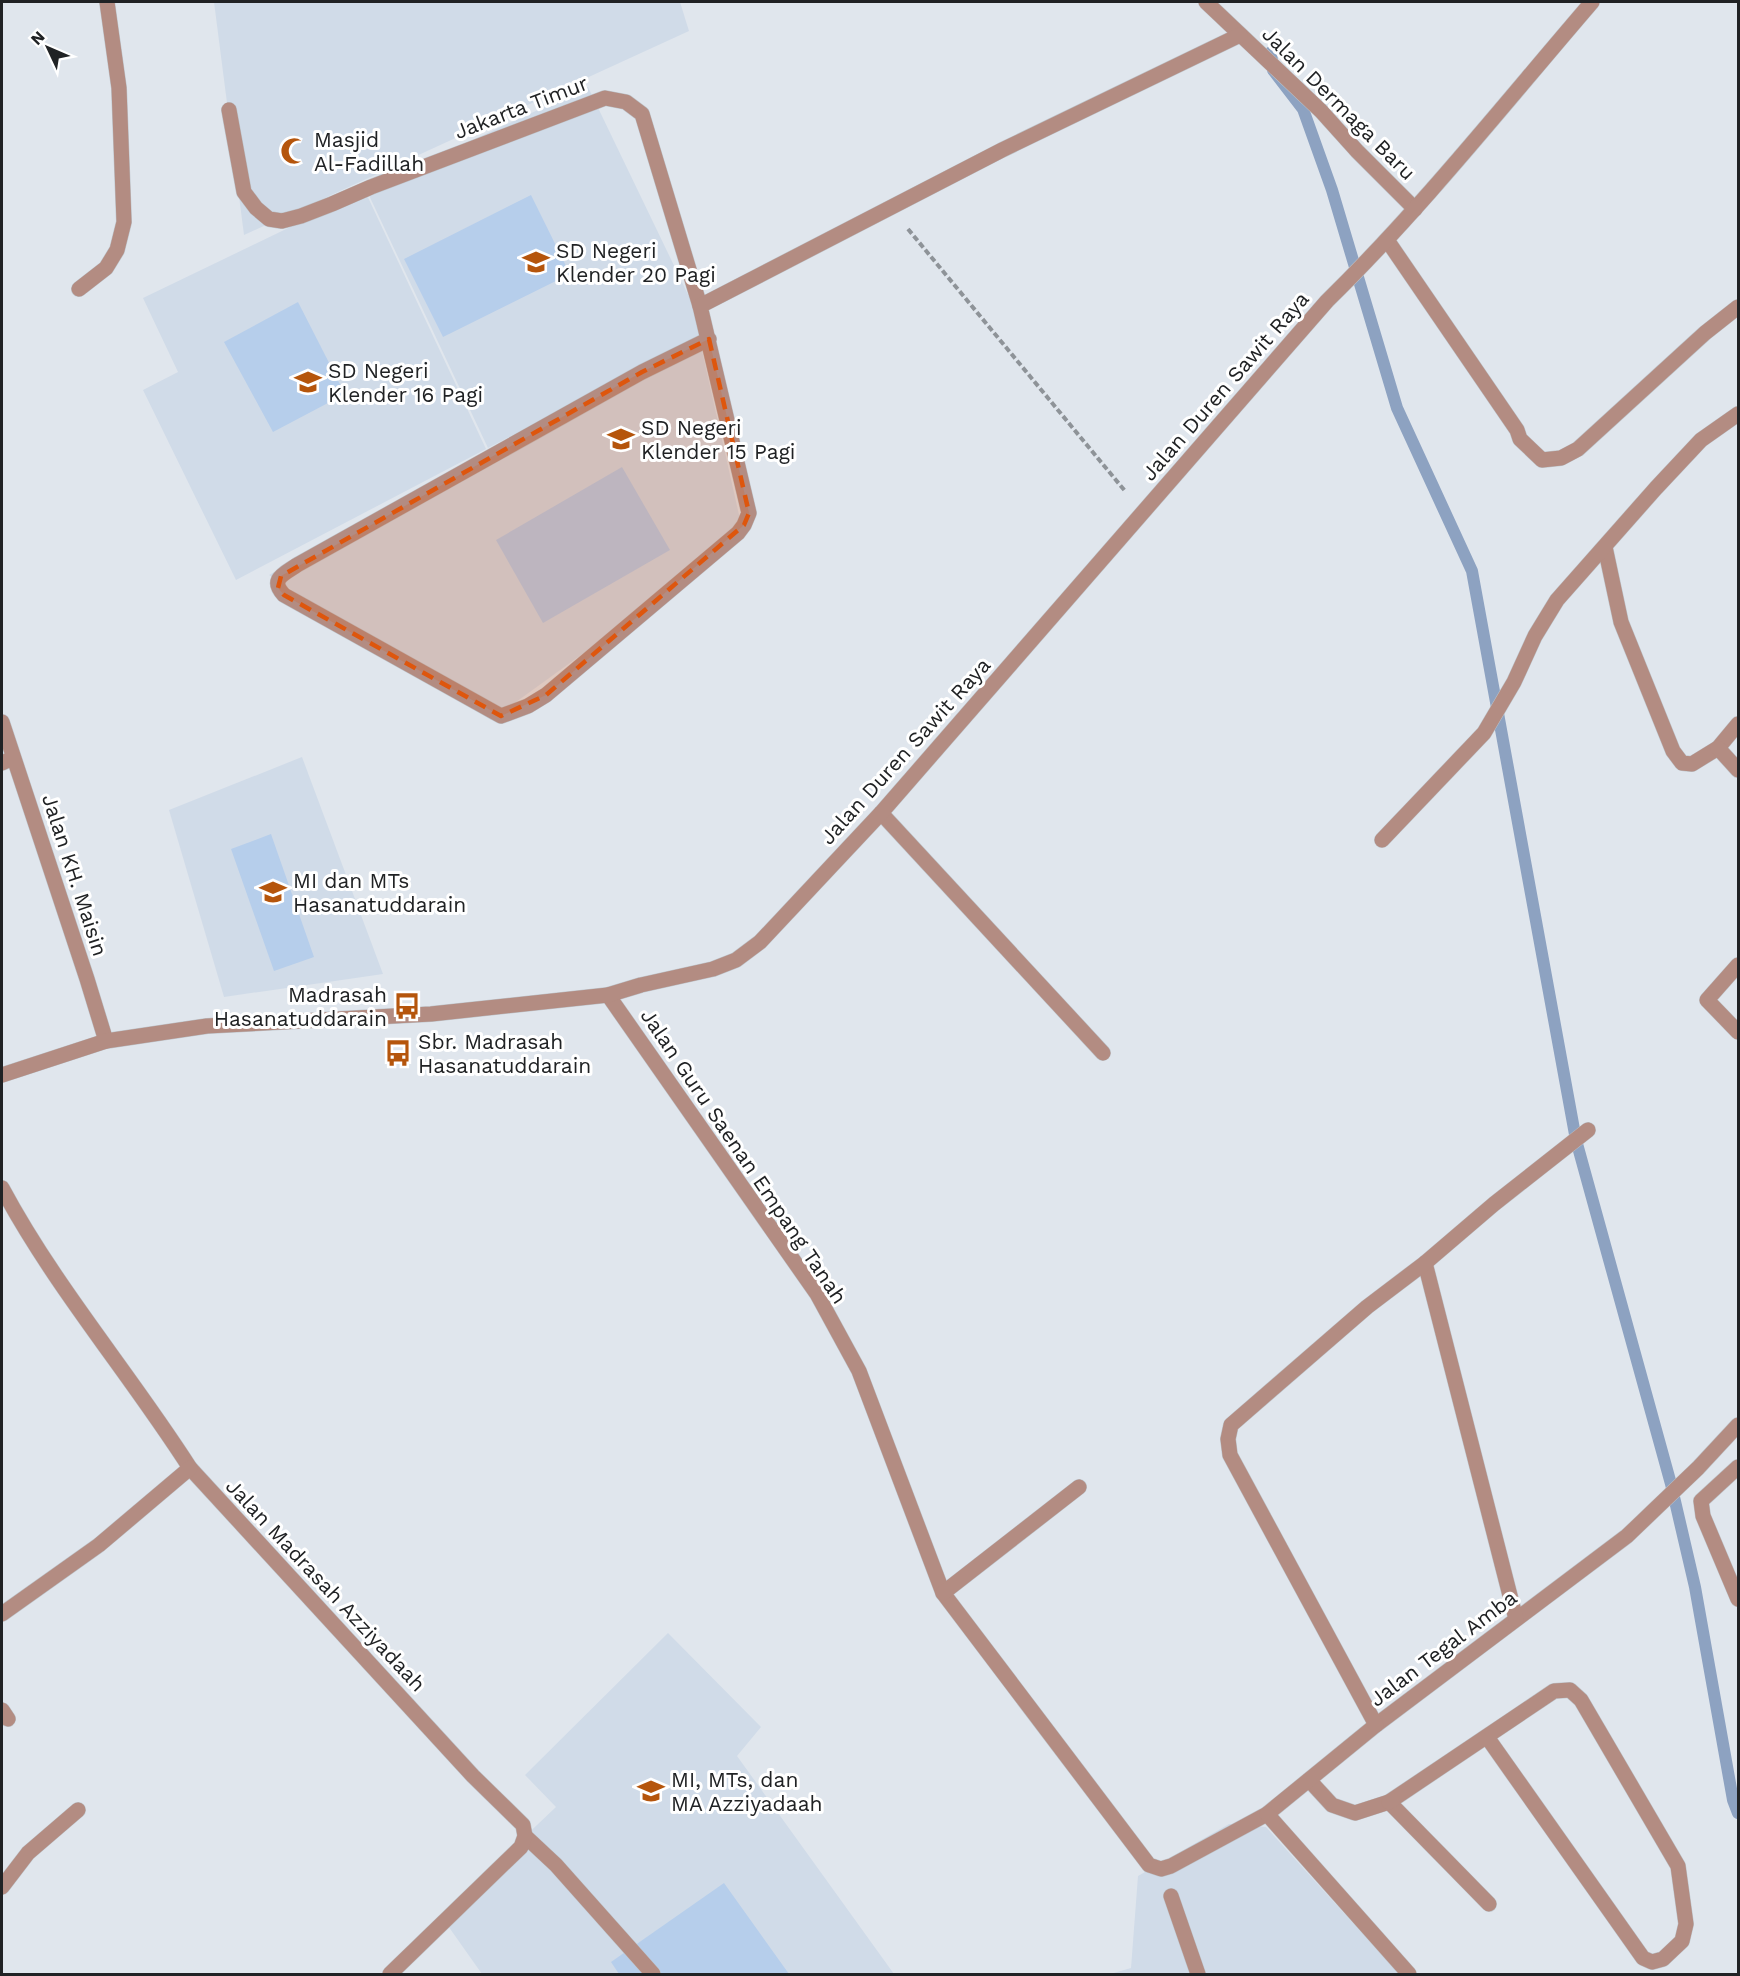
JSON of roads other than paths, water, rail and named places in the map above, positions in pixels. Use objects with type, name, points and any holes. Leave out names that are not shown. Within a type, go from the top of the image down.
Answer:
[{"type":"street","points":[[79,289],[106,268],[117,250],[124,222],[119,88],[107,2]]},
{"type":"street","name":"Jalan Duren Sawit Raya","points":[[2,1075],[106,1041],[207,1026],[431,1014],[608,995],[713,969],[736,960],[760,942],[881,813],[1327,301],[1415,209],[1592,2]]},
{"type":"street","name":"Jalan Dermaga Baru","points":[[1214,4],[1240,35],[1285,75],[1415,209]]},
{"type":"street","points":[[700,306],[1002,150],[1240,35]]},
{"type":"street","name":"Jakarta Timur","points":[[229,110],[244,192],[256,208],[269,219],[282,220],[332,204],[605,98],[626,102],[642,114],[709,339],[749,513],[738,533],[554,688],[528,706],[501,716],[284,595],[278,588],[277,583],[280,576],[642,372],[709,339]]},
{"type":"street","points":[[1387,240],[1517,430],[1520,439],[1542,460],[1561,458],[1578,449],[1705,333],[1738,307]]},
{"type":"street","points":[[1382,840],[1484,733],[1514,682],[1535,636],[1557,600],[1701,440],[1738,414]]},
{"type":"street","points":[[1605,547],[1621,622],[1673,751],[1682,763],[1692,764],[1718,748],[1738,724]]},
{"type":"street","name":"Jalan KH. Maisin","points":[[2,722],[7,760],[106,1041]]},
{"type":"street","points":[[1718,748],[1738,770]]},
{"type":"street","points":[[881,813],[1103,1053]]},
{"type":"street","points":[[1738,965],[1707,1000],[1738,1032]]},
{"type":"street","name":"Jalan Guru Saenan Empang Tanah","points":[[608,995],[817,1294],[859,1371],[943,1593],[1149,1865]]},
{"type":"street","points":[[1376,1725],[1230,1455],[1228,1439],[1231,1425],[1367,1306],[1425,1263],[1494,1204],[1588,1130]]},
{"type":"street","name":"Jalan Madrasah Azziyadaah","points":[[2,1188],[25,1232],[168,1433],[190,1468],[473,1776],[523,1825],[525,1836],[556,1865],[653,1974]]},
{"type":"street","points":[[1425,1263],[1516,1619]]},
{"type":"street","name":"Jalan Tegal Amba","points":[[1149,1865],[1161,1869],[1171,1866],[1267,1814],[1376,1725],[1627,1536],[1698,1468],[1738,1425]]},
{"type":"street","points":[[1738,1467],[1701,1501],[1703,1516],[1738,1599]]},
{"type":"street","points":[[2,1614],[99,1545],[190,1468]]},
{"type":"street","points":[[943,1593],[1079,1488]]},
{"type":"street","points":[[1304,1784],[1332,1805],[1355,1813],[1389,1802],[1554,1691],[1570,1690],[1581,1700],[1678,1866],[1686,1924],[1682,1941],[1663,1959],[1652,1962],[1643,1958],[1487,1737]]},
{"type":"street","points":[[1389,1802],[1489,1904]]},
{"type":"street","points":[[2,1887],[28,1853],[78,1810]]},
{"type":"street","points":[[1267,1814],[1409,1974]]},
{"type":"street","points":[[390,1974],[521,1847],[525,1836]]},
{"type":"street","points":[[1171,1896],[1197,1974]]},
{"type":"waterway","points":[[1271,52],[1273,70],[1303,109],[1332,190],[1397,408],[1472,571],[1576,1140],[1671,1484],[1695,1587],[1733,1800],[1738,1813]]},
{"type":"place","name":"Masjid Al-Fadillah","points":[[294,151]]},
{"type":"place","name":"SD Negeri Klender 20 Pagi","points":[[536,262]]},
{"type":"place","name":"SD Negeri Klender 16 Pagi","points":[[308,382]]},
{"type":"place","name":"SD Negeri Klender 15 Pagi","points":[[621,439]]},
{"type":"place","name":"MI dan MTs Hasanatuddarain","points":[[273,892]]},
{"type":"place","name":"Madrasah Hasanatuddarain","points":[[407,1006]]},
{"type":"place","name":"Sbr. Madrasah Hasanatuddarain","points":[[398,1053]]},
{"type":"place","name":"MI, MTs, dan MA Azziyadaah","points":[[651,1791]]}]
